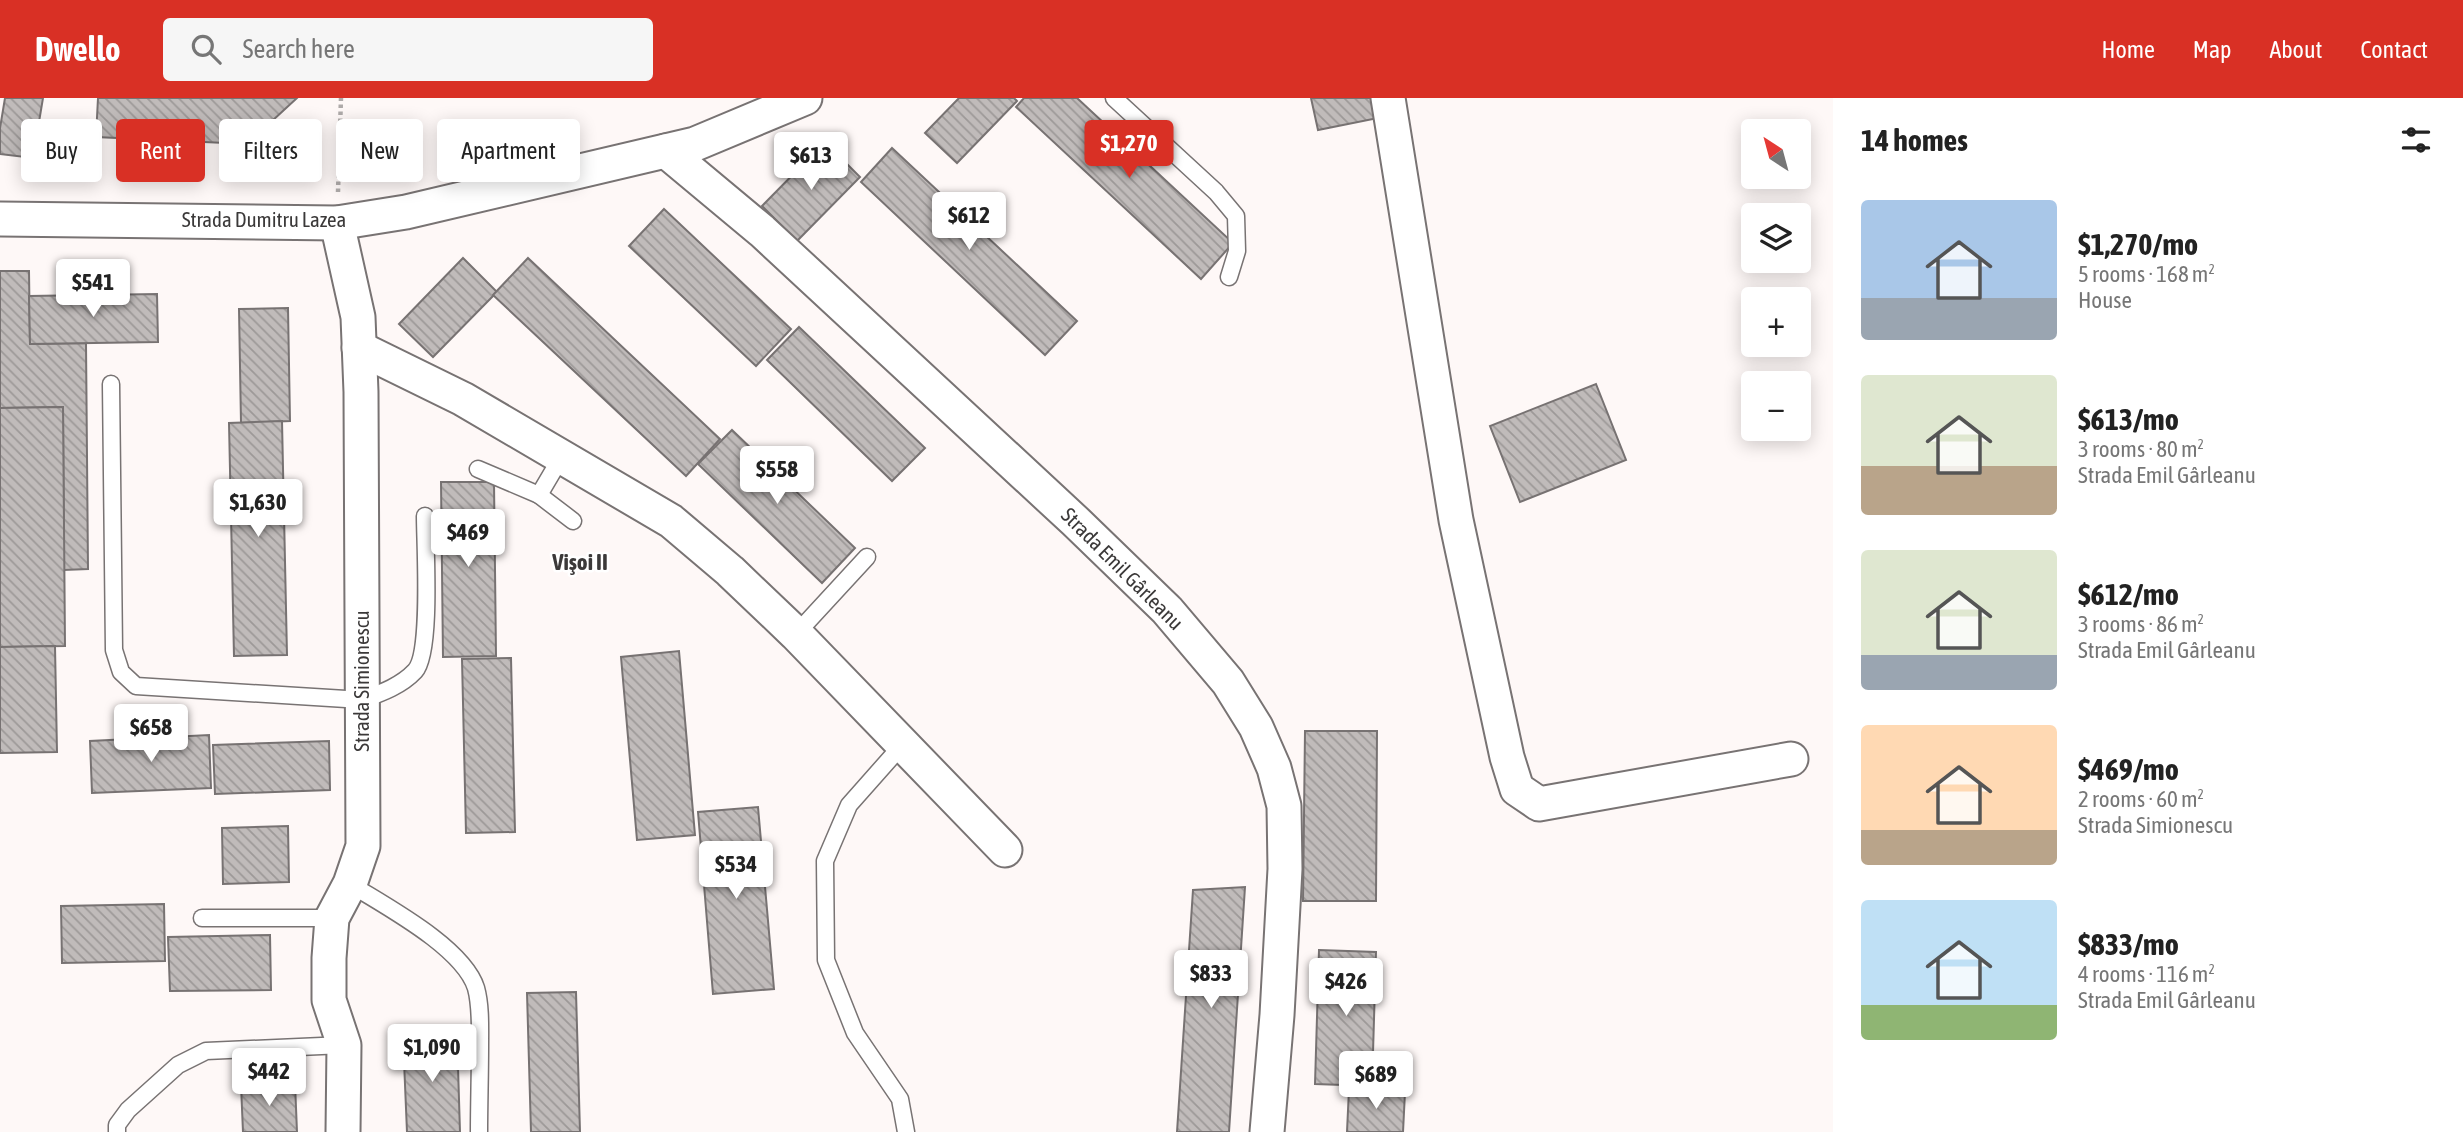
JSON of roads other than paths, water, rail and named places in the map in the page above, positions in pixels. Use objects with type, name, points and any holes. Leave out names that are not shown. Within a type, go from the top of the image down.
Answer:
[{"type":"street","name":"Strada Dumitru Lazea","points":[[0,219],[337,223],[406,212],[695,144],[805,98]]},
{"type":"street","points":[[1388,98],[1456,520],[1507,757],[1517,789],[1539,804],[1791,759]]},
{"type":"street","name":"Strada Emil Gârleanu","points":[[666,151],[762,231],[1075,521],[1167,610],[1228,682],[1256,727],[1274,768],[1284,806],[1285,869],[1267,1132]]},
{"type":"street","name":"Strada Simionescu","points":[[337,223],[358,317],[363,846],[350,884],[332,918],[329,957],[329,1000],[344,1045],[343,1132]]},
{"type":"street","points":[[359,348],[463,400],[671,522],[730,571],[796,634],[1005,850]]},
{"type":"lane","points":[[1114,98],[1216,192],[1236,216],[1237,251],[1228,277]]},
{"type":"lane","points":[[111,384],[114,650],[121,672],[136,686],[362,700],[394,687],[417,670],[425,645],[425,516]]},
{"type":"lane","points":[[539,495],[562,456]]},
{"type":"lane","points":[[478,469],[539,495],[573,521]]},
{"type":"lane","points":[[796,634],[867,557]]},
{"type":"lane","points":[[902,744],[849,805],[825,861],[826,960],[855,1033],[900,1099],[906,1132]]},
{"type":"lane","points":[[350,884],[408,920],[444,947],[468,973],[475,988],[480,1015],[479,1132]]},
{"type":"lane","points":[[202,918],[332,918]]},
{"type":"lane","points":[[117,1132],[117,1125],[128,1110],[178,1065],[206,1051],[344,1045]]},
{"type":"district","name":"Vişoi II","points":[[580,562]]}]
